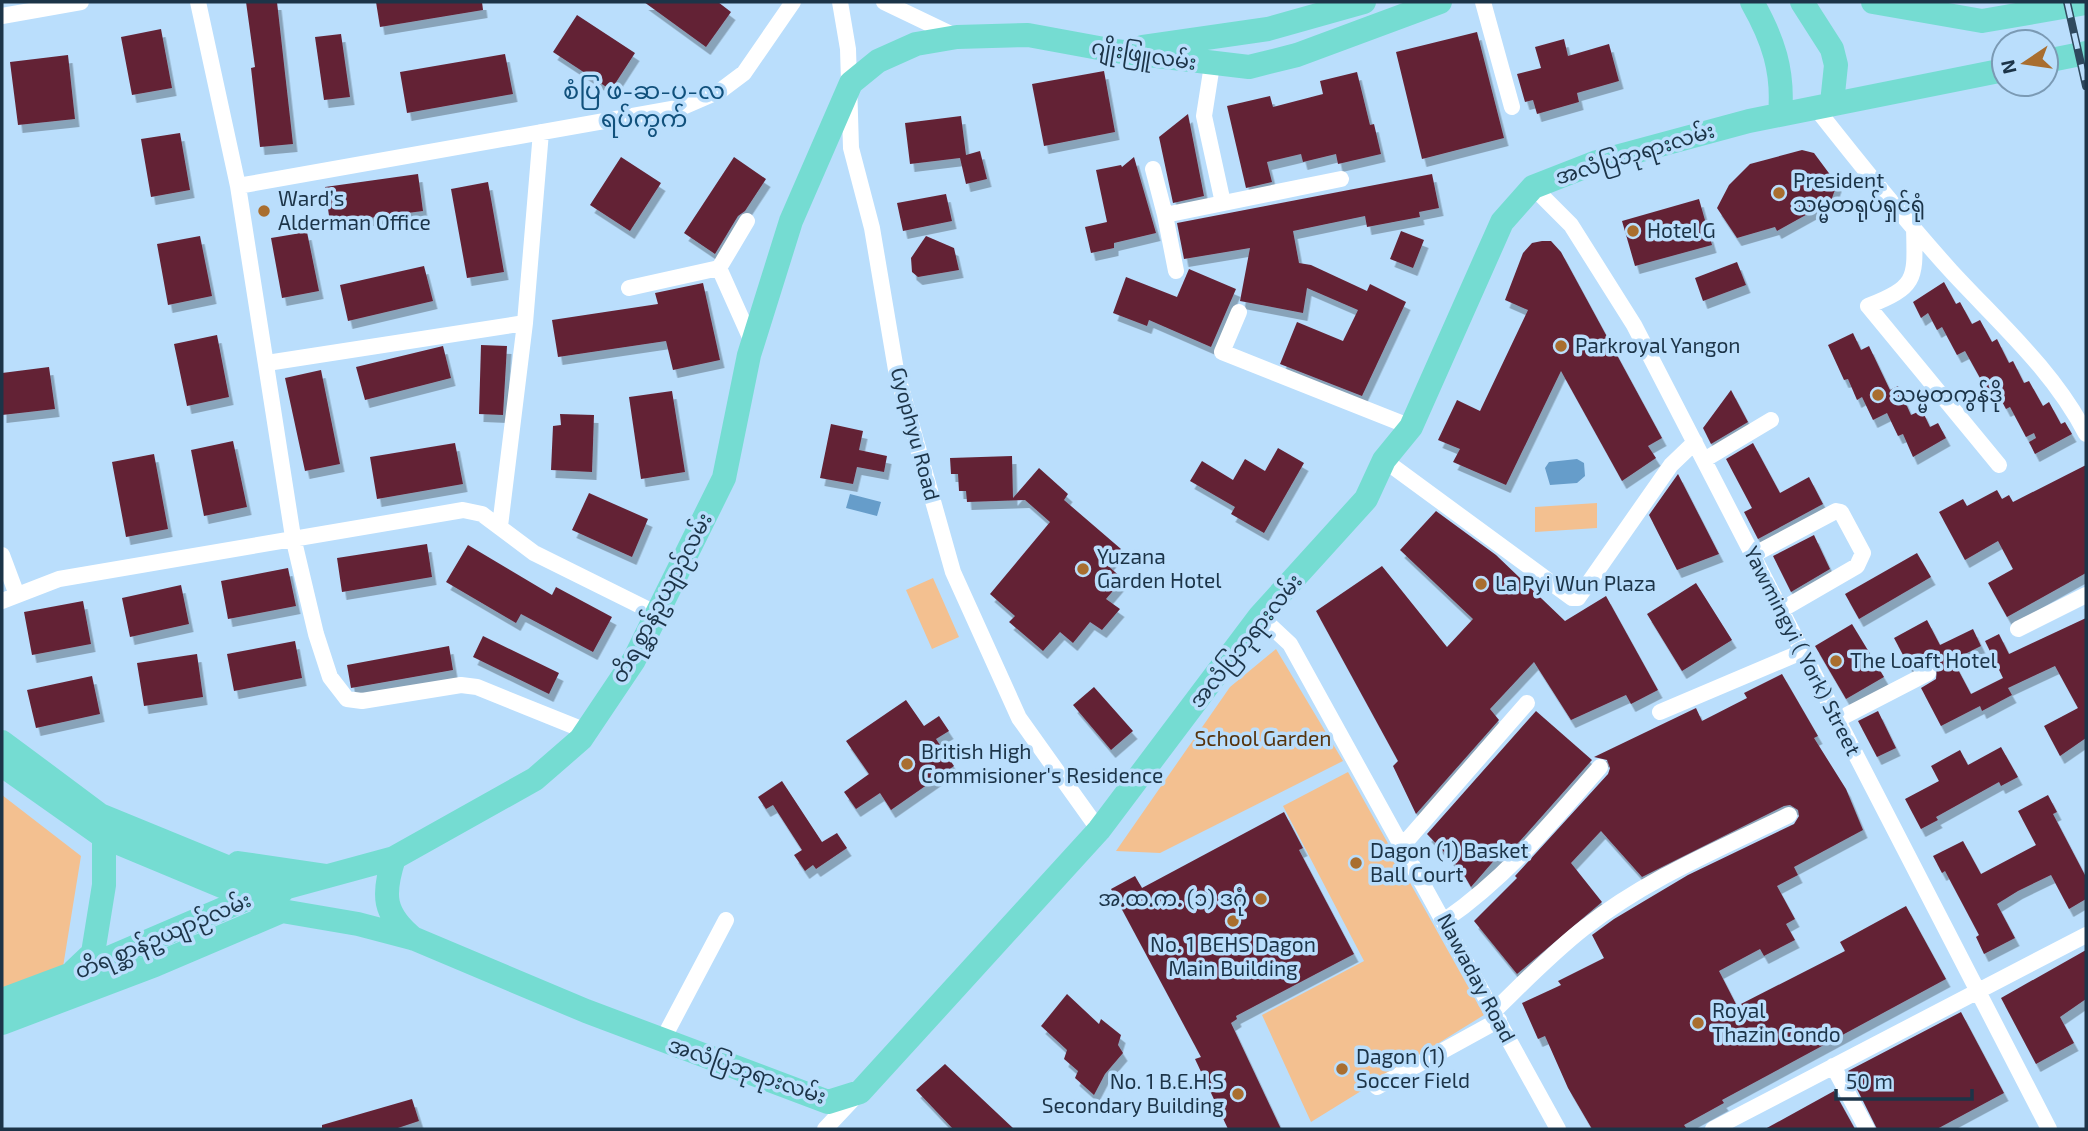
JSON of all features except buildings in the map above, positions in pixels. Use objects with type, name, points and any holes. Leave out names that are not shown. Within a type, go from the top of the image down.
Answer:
[{"type":"main road","points":[[1115,51],[1269,29],[1364,2]]},
{"type":"main road","name":"ဂျိုးဖြူလမ်း","points":[[851,83],[878,61],[907,48],[957,37],[1028,35],[1115,51],[1249,68],[1297,55],[1440,2]]},
{"type":"main road","points":[[1752,2],[1779,61],[1783,85],[1780,114]]},
{"type":"main road","points":[[1802,2],[1832,49],[1836,65],[1823,105]]},
{"type":"main road","points":[[1873,2],[1982,21],[2086,3]]},
{"type":"main road","points":[[2060,58],[2086,53]]},
{"type":"main road","name":"အလံပြဘုရားလမ်း","points":[[283,901],[415,939],[662,1041],[828,1102],[860,1092],[1099,830],[1260,616],[1366,499],[1384,460],[1411,427],[1502,222],[1533,187],[1597,162],[1780,114],[1990,72]]},
{"type":"main road","name":"တိရစ္ဆာန်ဥယျာဉ်လမ်း","points":[[2,1023],[155,965],[331,877],[394,858],[535,779],[586,731],[634,660],[724,478],[753,344],[791,221],[851,83]]},
{"type":"main road","points":[[2,741],[100,815],[200,859],[283,901]]},
{"type":"main road","points":[[2,765],[104,837],[251,897]]},
{"type":"main road","points":[[69,975],[93,953],[104,886],[104,837]]},
{"type":"main road","points":[[394,858],[386,884],[388,905],[395,923],[415,939]]},
{"type":"main road","points":[[200,859],[331,877]]},
{"type":"main road","name":"တိရစ္ဆာန်ဥယျာဉ်လမ်း","points":[[2,1000],[69,975],[251,897],[283,901]]},
{"type":"street","points":[[2,16],[81,2]]},
{"type":"street","points":[[198,2],[238,186],[293,537],[316,634],[331,677],[347,699],[362,701],[461,685],[477,687],[586,731]]},
{"type":"street","points":[[238,186],[683,107],[720,91],[744,73],[793,2]]},
{"type":"street","name":"Gyophyu Road","points":[[840,2],[851,83],[851,148],[872,228],[896,369],[953,572],[1019,718],[1099,830]]},
{"type":"street","points":[[884,2],[957,37]]},
{"type":"street","points":[[1483,2],[1512,107]]},
{"type":"street","points":[[1212,65],[1204,116],[1223,202]]},
{"type":"street","points":[[1823,105],[1949,270],[2014,338],[2076,413],[2086,434]]},
{"type":"street","points":[[500,526],[524,323],[541,132]]},
{"type":"street","points":[[1153,169],[1166,215],[1176,271]]},
{"type":"street","points":[[1166,215],[1341,179]]},
{"type":"street","name":"Yawmingyi ( York) Street","points":[[1533,187],[1571,225],[1634,326],[2049,1129]]},
{"type":"street","points":[[629,288],[719,268],[747,220]]},
{"type":"street","points":[[1914,226],[1915,272],[1905,287],[1893,296],[1868,306],[1999,465]]},
{"type":"street","points":[[719,268],[753,344]]},
{"type":"street","points":[[1240,312],[1222,352],[1411,427]]},
{"type":"street","points":[[267,363],[524,323]]},
{"type":"street","points":[[1704,460],[1770,420]]},
{"type":"street","points":[[1384,460],[1572,598],[1577,598],[1671,465],[1695,442]]},
{"type":"street","points":[[2,555],[9,598],[59,579],[463,510],[482,514],[534,553],[657,614]]},
{"type":"street","points":[[1753,555],[1836,511],[1841,512],[1863,553],[1857,566],[1781,610]]},
{"type":"street","points":[[2018,629],[2086,595]]},
{"type":"street","name":"Nawaday Road","points":[[1260,616],[1290,644],[1445,920],[1558,1129]]},
{"type":"street","points":[[1660,712],[1804,651]]},
{"type":"street","points":[[1837,720],[1928,673]]},
{"type":"street","points":[[1403,845],[1527,704]]},
{"type":"street","points":[[1445,920],[1476,899],[1521,856],[1600,768]]},
{"type":"street","points":[[1377,1087],[1496,1016],[1581,930],[1622,901],[1658,878],[1789,815]]},
{"type":"street","points":[[662,1041],[726,920]]},
{"type":"street","points":[[1713,1129],[2086,934]]},
{"type":"street","points":[[1833,1066],[1867,1129]]},
{"type":"street","points":[[825,1129],[860,1092]]},
{"type":"green space","points":[[1597,503],[1597,528],[1535,532],[1535,507]]},
{"type":"green space","points":[[933,578],[959,637],[932,649],[906,590]]},
{"type":"green space","name":"School Garden","points":[[1276,649],[1343,761],[1160,853],[1116,851],[1230,687]]},
{"type":"green space","name":"Dagon (1) Soccer Field","points":[[1348,772],[1484,1015],[1311,1122],[1262,1015],[1364,961],[1283,806]]},
{"type":"green space","points":[[2,795],[81,856],[63,967],[2,989]]},
{"type":"water","points":[[1577,459],[1584,463],[1585,476],[1577,483],[1550,485],[1545,468],[1549,462]]},
{"type":"water","points":[[850,494],[881,502],[877,516],[846,508]]},
{"type":"railway","points":[[2067,2],[2086,86]]},
{"type":"place","name":"President သမ္မတရုပ်ရှင်ရုံ","points":[[1779,193]]},
{"type":"place","name":"Ward’s Alderman Office","points":[[264,211]]},
{"type":"place","name":"Hotel G","points":[[1633,231]]},
{"type":"place","name":"Parkroyal Yangon","points":[[1561,346]]},
{"type":"place","name":"သမ္မတကွန်ဒို","points":[[1878,395]]},
{"type":"place","name":"Yuzana Garden Hotel","points":[[1083,569]]},
{"type":"place","name":"La Pyi Wun Plaza","points":[[1481,584]]},
{"type":"place","name":"The Loaft Hotel","points":[[1836,661]]},
{"type":"place","name":"British High Commisioner's Residence","points":[[907,764]]},
{"type":"place","name":"Dagon (1) Basket Ball Court","points":[[1356,863]]},
{"type":"place","name":"အ.ထ.က. (၁) ဒဂုံ","points":[[1261,899]]},
{"type":"place","name":"No. 1 BEHS Dagon Main Building","points":[[1233,921]]},
{"type":"place","name":"Royal Thazin Condo","points":[[1698,1023]]},
{"type":"place","name":"Dagon (1) Soccer Field","points":[[1342,1069]]},
{"type":"place","name":"No. 1 B.E.H.S Secondary Building","points":[[1238,1094]]},
{"type":"district","name":"စံပြ ဖ-ဆ-ပ-လ ရပ်ကွက်","points":[[644,105]]}]
